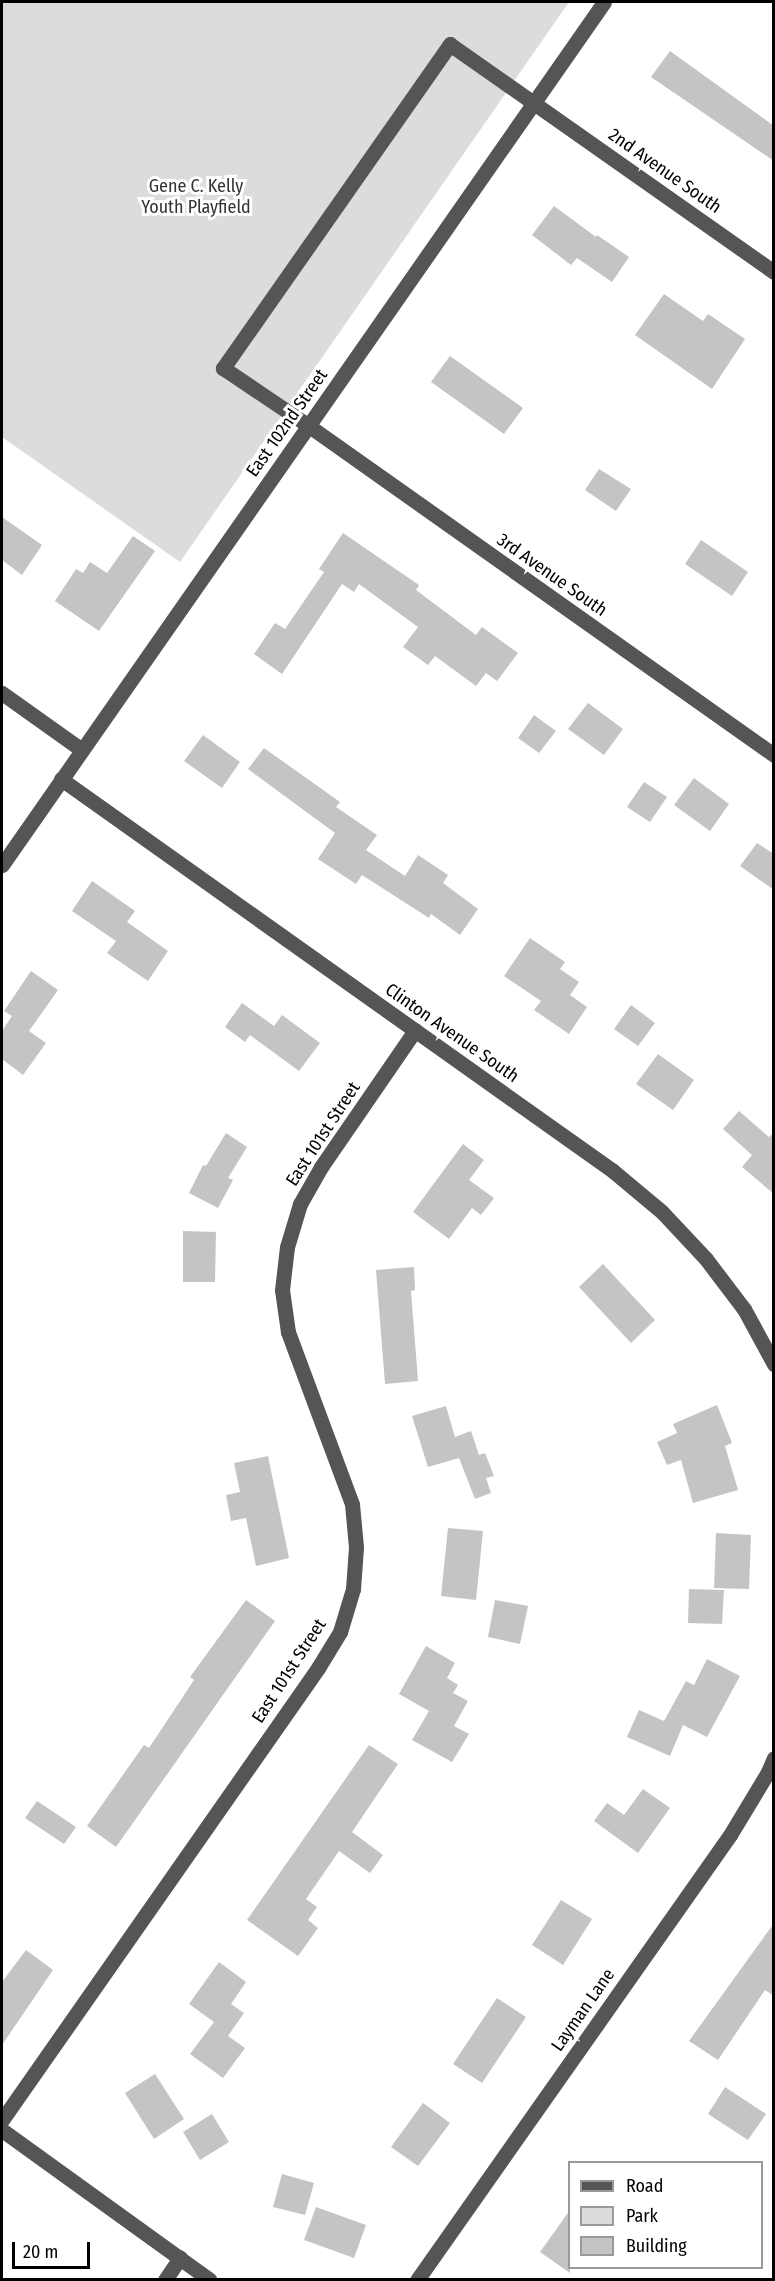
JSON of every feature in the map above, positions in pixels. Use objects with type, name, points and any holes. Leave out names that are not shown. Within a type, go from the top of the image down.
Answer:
[{"type":"street","name":"East 102nd Street","points":[[2,866],[604,2]]},
{"type":"street","name":"2nd Avenue South","points":[[309,426],[223,368],[450,44],[774,272]]},
{"type":"street","name":"3rd Avenue South","points":[[309,426],[774,755]]},
{"type":"street","points":[[2,693],[82,750]]},
{"type":"street","name":"Clinton Avenue South","points":[[61,779],[613,1171],[662,1212],[706,1259],[744,1309],[774,1364]]},
{"type":"street","name":"East 101st Street","points":[[2,2120],[318,1668],[340,1632],[353,1589],[356,1547],[352,1504],[288,1332],[282,1290],[286,1258],[300,1204],[321,1167],[415,1030]]},
{"type":"street","name":"Layman Lane","points":[[417,2280],[730,1835],[774,1758]]},
{"type":"street","points":[[2,2130],[210,2280]]},
{"type":"street","points":[[165,2280],[180,2258]]},
{"type":"green space","name":"Gene C. Kelly Youth Playfield","points":[[2,2],[569,2],[180,562],[2,437]]},
{"type":"building","points":[[670,51],[774,126],[774,161],[651,77]]},
{"type":"building","points":[[554,206],[596,237],[597,235],[629,257],[612,282],[577,258],[571,265],[532,235]]},
{"type":"building","points":[[664,294],[703,321],[708,314],[745,339],[712,389],[635,335]]},
{"type":"building","points":[[450,356],[523,408],[504,434],[431,382]]},
{"type":"building","points":[[599,469],[631,489],[616,511],[585,490]]},
{"type":"building","points":[[2,517],[42,545],[22,575],[2,560]]},
{"type":"building","points":[[343,533],[419,585],[416,590],[476,635],[482,627],[518,653],[497,681],[486,673],[476,686],[435,656],[428,665],[403,647],[418,627],[359,584],[354,592],[342,584],[282,674],[254,654],[275,623],[285,629],[324,572],[319,569]]},
{"type":"building","points":[[133,536],[155,551],[99,631],[55,601],[76,569],[83,573],[90,562],[107,573]]},
{"type":"building","points":[[701,540],[748,572],[732,596],[685,564]]},
{"type":"building","points":[[588,703],[623,729],[604,755],[568,729]]},
{"type":"building","points":[[534,715],[556,731],[539,753],[518,738]]},
{"type":"building","points":[[203,735],[240,762],[222,788],[184,761]]},
{"type":"building","points":[[264,748],[340,802],[336,807],[377,835],[366,850],[405,876],[418,855],[448,875],[443,883],[478,909],[460,935],[431,914],[429,918],[362,875],[356,884],[318,859],[335,833],[248,769]]},
{"type":"building","points":[[694,778],[729,804],[710,831],[674,805]]},
{"type":"building","points":[[644,782],[667,797],[650,822],[627,807]]},
{"type":"building","points":[[757,843],[774,854],[774,890],[740,866]]},
{"type":"building","points":[[92,881],[135,911],[127,922],[168,951],[148,981],[107,953],[116,941],[72,911]]},
{"type":"building","points":[[530,938],[565,962],[560,969],[579,982],[570,995],[587,1007],[569,1034],[534,1010],[541,1001],[504,976]]},
{"type":"building","points":[[31,971],[58,990],[29,1031],[46,1043],[23,1075],[2,1059],[2,1031],[12,1016],[4,1011]]},
{"type":"building","points":[[242,1003],[274,1026],[282,1015],[320,1043],[299,1071],[250,1035],[245,1042],[225,1027]]},
{"type":"building","points":[[631,1005],[655,1023],[638,1046],[614,1029]]},
{"type":"building","points":[[658,1054],[694,1080],[673,1110],[636,1084]]},
{"type":"building","points":[[739,1111],[769,1137],[774,1132],[774,1194],[742,1167],[752,1155],[723,1129]]},
{"type":"building","points":[[226,1133],[247,1147],[228,1178],[233,1180],[218,1208],[189,1193],[203,1165],[206,1166]]},
{"type":"building","points":[[463,1144],[484,1160],[469,1180],[494,1198],[481,1215],[472,1208],[449,1239],[413,1212]]},
{"type":"building","points":[[183,1231],[216,1232],[215,1282],[183,1282]]},
{"type":"building","points":[[603,1264],[655,1320],[631,1343],[579,1287]]},
{"type":"building","points":[[414,1267],[415,1290],[411,1291],[418,1381],[385,1384],[376,1270]]},
{"type":"building","points":[[717,1405],[732,1443],[725,1446],[738,1490],[693,1503],[681,1460],[667,1465],[657,1442],[677,1433],[673,1424]]},
{"type":"building","points":[[446,1406],[455,1437],[471,1431],[479,1455],[485,1453],[494,1476],[486,1478],[491,1493],[475,1499],[459,1458],[428,1467],[412,1416]]},
{"type":"building","points":[[268,1456],[289,1558],[256,1566],[246,1518],[231,1521],[226,1495],[240,1492],[234,1463]]},
{"type":"building","points":[[448,1528],[483,1531],[476,1600],[441,1596]]},
{"type":"building","points":[[716,1533],[751,1535],[749,1589],[714,1588]]},
{"type":"building","points":[[689,1589],[724,1590],[722,1624],[688,1623]]},
{"type":"building","points":[[246,1600],[275,1621],[116,1847],[87,1826],[144,1745],[149,1748],[194,1680],[190,1677]]},
{"type":"building","points":[[495,1600],[528,1606],[520,1644],[488,1637]]},
{"type":"building","points":[[426,1646],[455,1663],[447,1678],[458,1685],[453,1693],[468,1701],[454,1726],[469,1734],[452,1762],[412,1740],[429,1711],[399,1694]]},
{"type":"building","points":[[707,1659],[740,1676],[707,1737],[683,1725],[670,1756],[627,1737],[639,1710],[664,1721],[686,1681],[694,1685]]},
{"type":"building","points":[[369,1745],[398,1764],[352,1832],[383,1855],[370,1873],[339,1851],[306,1899],[317,1907],[308,1920],[318,1928],[298,1956],[247,1920]]},
{"type":"building","points":[[643,1789],[670,1808],[638,1853],[594,1821],[607,1803],[624,1815]]},
{"type":"building","points":[[37,1801],[76,1827],[64,1844],[25,1818]]},
{"type":"building","points":[[561,1900],[592,1919],[563,1965],[532,1945]]},
{"type":"building","points":[[774,1923],[774,1996],[765,1990],[718,2060],[689,2041]]},
{"type":"building","points":[[26,1950],[53,1970],[2,2045],[2,1982]]},
{"type":"building","points":[[219,1962],[246,1982],[231,2004],[244,2013],[228,2036],[245,2048],[223,2078],[190,2054],[214,2022],[189,2004]]},
{"type":"building","points":[[497,1998],[526,2017],[482,2083],[453,2064]]},
{"type":"building","points":[[155,2074],[184,2119],[154,2139],[125,2093]]},
{"type":"building","points":[[725,2087],[766,2114],[748,2140],[708,2114]]},
{"type":"building","points":[[423,2103],[450,2123],[418,2166],[391,2147]]},
{"type":"building","points":[[212,2114],[229,2142],[200,2160],[183,2132]]},
{"type":"building","points":[[282,2174],[314,2183],[305,2215],[273,2207]]},
{"type":"building","points":[[316,2207],[366,2225],[354,2258],[304,2240]]},
{"type":"building","points":[[568,2213],[568,2269],[570,2273],[540,2252]]}]
